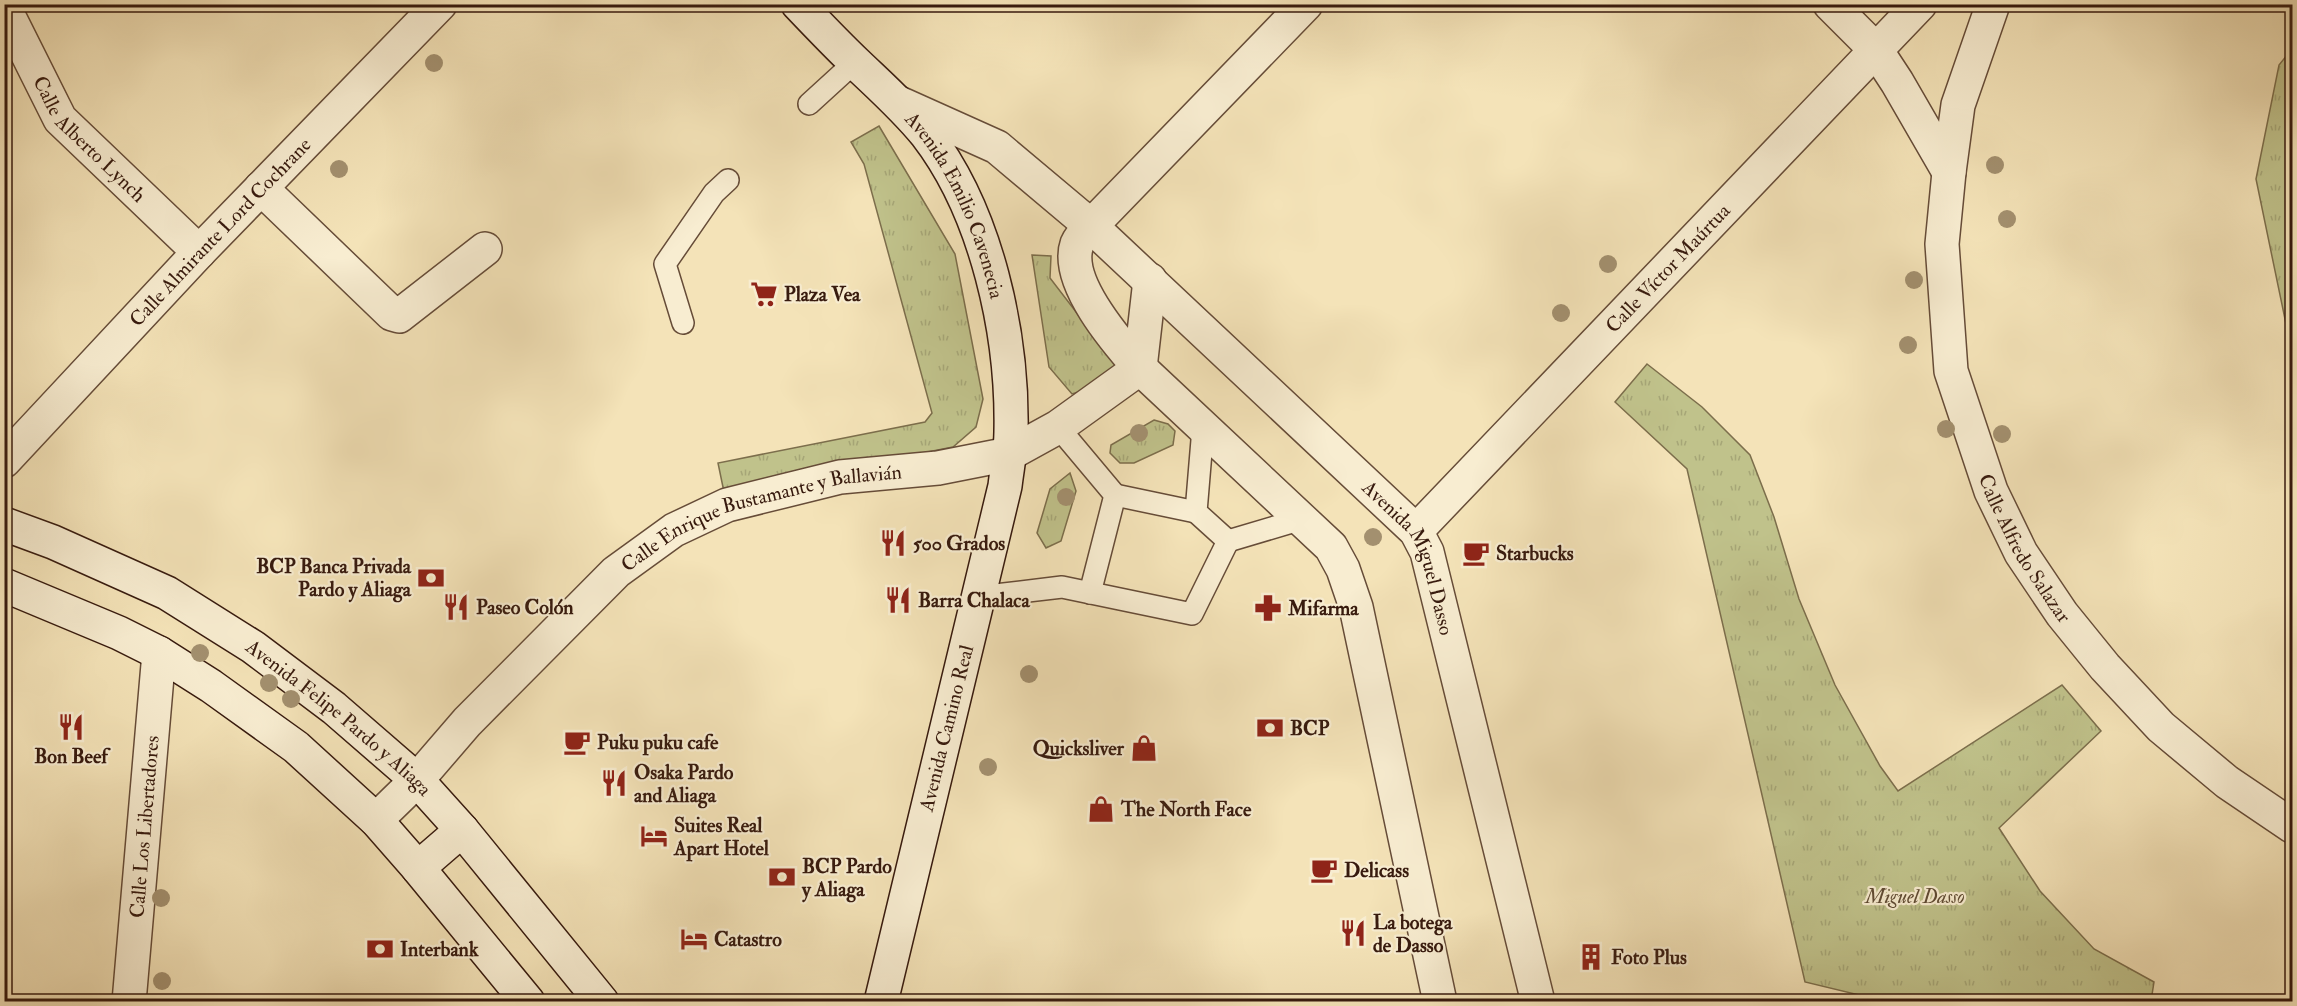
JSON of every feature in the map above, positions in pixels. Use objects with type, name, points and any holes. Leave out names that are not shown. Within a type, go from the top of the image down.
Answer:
[{"type":"street","name":"Calle Almirante Lord Cochrane","points":[[4,461],[199,252],[440,4]]},
{"type":"street","name":"Avenida Emilio Cavenecia","points":[[798,4],[899,103],[926,134],[958,188],[984,248],[998,307],[1005,344],[1011,414],[1009,454]]},
{"type":"street","points":[[1306,4],[1091,226],[1077,245],[1077,271],[1089,298],[1106,325],[1140,368],[1331,547],[1343,569],[1356,607],[1440,1002]]},
{"type":"street","points":[[1830,4],[1876,50],[1949,172]]},
{"type":"street","name":"Calle Víctor Maúrtua","points":[[1416,531],[1920,4]]},
{"type":"street","name":"Calle Alfredo Salazar","points":[[1994,4],[1958,105],[1942,244],[1951,370],[1991,491],[2021,553],[2062,614],[2105,667],[2161,727],[2227,782],[2292,826]]},
{"type":"street","name":"Calle Alberto Lynch","points":[[4,7],[60,119],[199,252]]},
{"type":"street","name":"Avenida Miguel Dasso","points":[[899,103],[997,147],[1091,226],[1150,280],[1416,531],[1428,552],[1538,1002]]},
{"type":"street","points":[[261,188],[392,314],[399,316],[485,249]]},
{"type":"street","points":[[1140,368],[1150,280]]},
{"type":"street","name":"Calle Enrique Bustamante y Ballavián","points":[[376,820],[417,780],[467,722],[616,572],[674,530],[727,505],[840,477],[938,468],[1009,454],[1058,427],[1140,368]]},
{"type":"street","name":"Avenida Camino Real","points":[[881,1002],[1000,506],[1009,454]]},
{"type":"street","name":"Avenida Felipe Pardo y Aliaga","points":[[4,524],[53,542],[167,593],[253,647],[334,708],[417,780],[462,830],[602,1002]]},
{"type":"street","points":[[4,585],[119,633],[159,653],[211,686],[296,747],[376,820],[418,868],[520,999]]},
{"type":"street","name":"Calle Los Libertadores","points":[[129,1002],[159,653]]},
{"type":"street","points":[[418,868],[462,830]]},
{"type":"lane","points":[[809,104],[855,62]]},
{"type":"lane","points":[[683,323],[665,264],[714,193],[728,180]]},
{"type":"lane","points":[[1058,427],[1115,495],[1196,512],[1228,541]]},
{"type":"lane","points":[[1196,512],[1203,428]]},
{"type":"lane","points":[[1090,593],[1115,495]]},
{"type":"lane","points":[[978,597],[1062,587],[1192,614],[1228,541],[1302,519]]},
{"type":"green space","points":[[2292,49],[2292,353],[2256,179],[2279,65]]},
{"type":"green space","points":[[879,126],[955,254],[983,399],[976,427],[953,447],[724,492],[718,463],[925,422],[932,413],[864,164],[851,142]]},
{"type":"green space","points":[[1032,255],[1051,256],[1050,278],[1126,377],[1072,394],[1049,367]]},
{"type":"green space","name":"Miguel Dasso","points":[[1647,364],[1702,407],[1750,455],[1774,517],[1799,599],[1835,685],[1880,766],[1898,791],[2062,685],[2101,731],[1999,828],[2040,891],[2094,949],[2154,982],[2151,1001],[1888,1002],[1805,982],[1687,469],[1615,402]]},
{"type":"green space","points":[[1154,420],[1168,424],[1175,431],[1173,445],[1134,463],[1120,463],[1110,453],[1111,445]]},
{"type":"green space","points":[[1070,473],[1076,491],[1061,541],[1046,548],[1037,533],[1050,489]]},
{"type":"place","name":"Plaza Vea","points":[[764,294]]},
{"type":"place","name":"500 Grados","points":[[893,543]]},
{"type":"place","name":"Starbucks","points":[[1476,553]]},
{"type":"place","name":"BCP Banca Privada Pardo y Aliaga","points":[[431,578]]},
{"type":"place","name":"Barra Chalaca","points":[[898,600]]},
{"type":"place","name":"Paseo Colón","points":[[456,607]]},
{"type":"place","name":"Mifarma","points":[[1268,608]]},
{"type":"place","name":"Bon Beef","points":[[71,727]]},
{"type":"place","name":"BCP","points":[[1270,728]]},
{"type":"place","name":"Puku puku cafe","points":[[577,742]]},
{"type":"place","name":"Quicksliver","points":[[1144,748]]},
{"type":"place","name":"Osaka Pardo and Aliaga","points":[[614,783]]},
{"type":"place","name":"The North Face","points":[[1101,809]]},
{"type":"place","name":"Suites Real Apart Hotel","points":[[654,836]]},
{"type":"place","name":"Delicass","points":[[1324,870]]},
{"type":"place","name":"BCP Pardo y Aliaga","points":[[782,877]]},
{"type":"place","name":"La botega de Dasso","points":[[1353,933]]},
{"type":"place","name":"Catastro","points":[[694,939]]},
{"type":"place","name":"Interbank","points":[[380,949]]},
{"type":"place","name":"Foto Plus","points":[[1591,957]]}]
